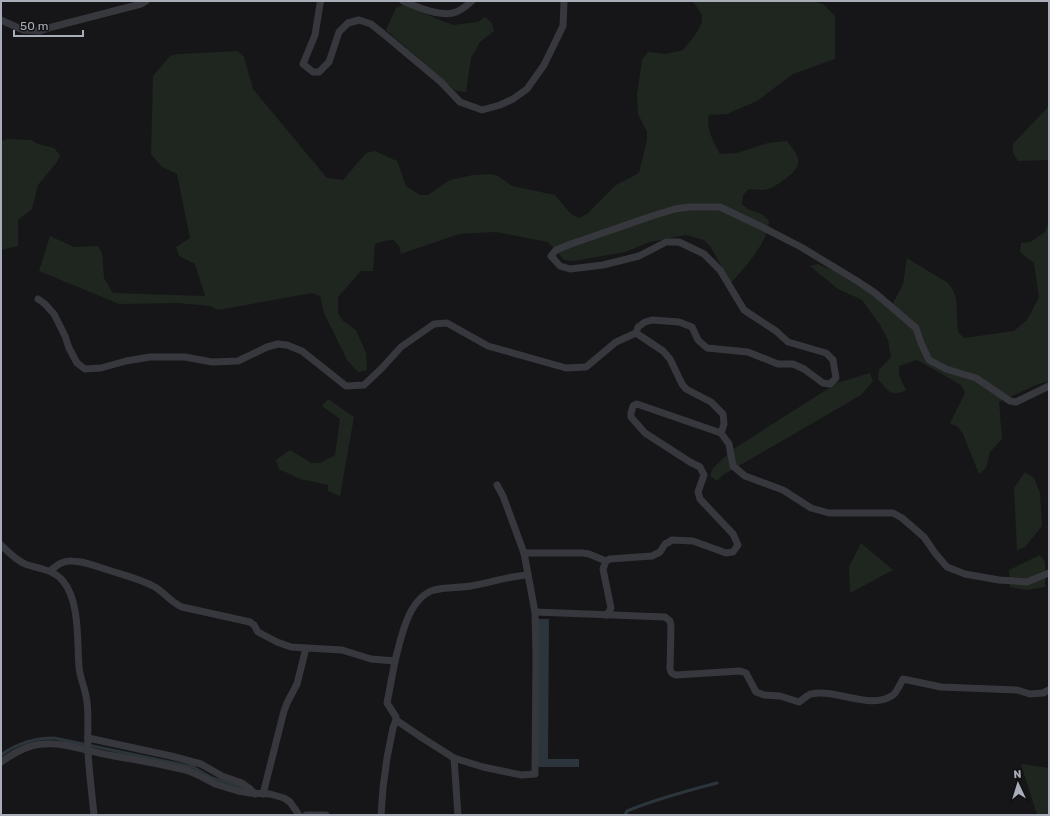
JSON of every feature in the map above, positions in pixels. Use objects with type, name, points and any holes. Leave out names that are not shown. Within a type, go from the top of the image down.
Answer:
[{"type":"street","points":[[1,20],[23,30],[40,31],[141,4],[146,1]]},
{"type":"street","points":[[321,1],[315,35],[303,64],[313,72],[319,72],[329,62],[339,32],[348,23],[360,20],[371,24],[386,36],[441,82],[460,102],[482,110],[507,102],[527,88],[544,65],[562,26],[564,1]]},
{"type":"street","points":[[403,1],[431,12],[448,13],[456,13],[472,1]]},
{"type":"street","points":[[38,298],[54,314],[66,336],[69,348],[77,363],[85,369],[101,368],[126,361],[150,357],[185,357],[212,362],[238,361],[267,347],[278,344],[302,351],[346,386],[364,385],[401,347],[434,324],[447,323],[488,346],[566,368],[586,367],[616,342],[636,333],[638,327],[644,322],[652,320],[679,322],[692,327],[698,340],[707,348],[748,352],[778,364],[793,364],[804,368],[823,383],[830,384],[836,378],[833,360],[826,353],[788,342],[776,331],[744,310],[720,270],[704,254],[679,242],[666,242],[639,256],[603,265],[570,269],[560,266],[552,256],[556,250],[571,244],[675,209],[690,207],[720,207],[801,247],[875,293],[916,328],[929,360],[946,369],[976,378],[1010,401],[1016,402],[1049,386]]},
{"type":"street","points":[[636,333],[663,351],[670,359],[686,389],[711,402],[723,414],[724,424],[721,433]]},
{"type":"street","points":[[524,553],[589,554],[606,561],[617,558],[652,556],[660,552],[666,544],[672,540],[692,541],[726,554],[733,552],[738,545],[733,534],[700,499],[698,492],[704,475],[700,467],[645,433],[631,417],[630,413],[633,406],[637,404],[721,433],[729,444],[734,466],[745,476],[783,490],[811,508],[829,513],[841,514],[893,513],[902,518],[924,537],[947,567],[965,574],[999,580],[1027,582],[1049,573]]},
{"type":"street","points":[[396,720],[454,758],[483,767],[521,775],[535,774],[535,612],[524,553],[503,496],[497,484]]},
{"type":"street","points":[[1,545],[20,561],[50,571],[61,579],[70,591],[75,612],[80,678],[87,703],[88,751],[94,815]]},
{"type":"street","points":[[50,571],[66,561],[88,564],[128,576],[153,586],[177,605],[182,607],[250,622],[254,625],[258,632],[277,642],[292,647],[342,650],[371,659],[395,661]]},
{"type":"street","points":[[606,561],[603,569],[611,608],[606,615]]},
{"type":"street","points":[[381,815],[387,758],[396,720],[396,717],[388,703],[395,661],[406,621],[418,601],[433,590],[472,586],[528,575]]},
{"type":"street","points":[[535,612],[661,616],[668,618],[671,626],[670,669],[673,674],[740,670],[746,673],[756,692],[764,695],[780,696],[799,702],[810,694],[822,693],[871,701],[882,700],[894,694],[903,680],[941,687],[1017,690],[1030,694],[1043,693],[1049,690]]},
{"type":"street","points":[[263,794],[286,707],[297,684],[306,648]]},
{"type":"street","points":[[88,738],[201,764],[222,776],[242,783],[255,794]]},
{"type":"street","points":[[1,762],[12,754],[25,748],[42,744],[58,744],[184,770],[219,785],[242,792],[275,795],[290,802],[299,815]]},
{"type":"street","points":[[454,758],[458,815]]},
{"type":"street","points":[[306,815],[326,815]]},
{"type":"shaded area","points":[[692,1],[815,2],[823,4],[835,16],[835,59],[793,74],[757,101],[727,114],[709,115],[709,130],[720,154],[737,153],[768,143],[787,141],[796,154],[798,160],[795,170],[781,182],[766,190],[749,189],[743,195],[742,204],[748,209],[763,215],[769,221],[768,229],[765,238],[755,254],[731,283],[710,246],[704,240],[686,235],[650,242],[625,252],[574,261],[564,260],[548,242],[496,232],[459,234],[401,254],[399,246],[393,240],[384,241],[375,244],[373,271],[361,271],[338,297],[338,313],[342,320],[356,330],[366,353],[367,370],[358,372],[347,360],[324,313],[320,296],[312,293],[218,310],[210,306],[178,303],[119,304],[39,271],[50,236],[74,247],[98,246],[102,253],[104,278],[113,293],[205,296],[195,264],[179,256],[176,247],[190,238],[177,174],[162,167],[151,154],[153,76],[170,56],[178,54],[238,51],[244,57],[253,89],[327,178],[343,180],[366,153],[375,151],[397,161],[406,186],[420,195],[428,195],[450,180],[473,175],[490,174],[498,176],[512,186],[555,195],[571,214],[579,218],[587,214],[616,185],[639,173],[647,140],[647,132],[638,114],[637,95],[642,60],[648,52],[666,54],[683,50],[695,35],[702,21],[701,13]]},
{"type":"shaded area","points":[[403,5],[453,25],[478,22],[485,17],[492,23],[494,31],[480,42],[471,58],[466,92],[456,91],[386,30],[396,8]]},
{"type":"shaded area","points":[[1049,106],[1049,160],[1018,161],[1013,153],[1013,144]]},
{"type":"shaded area","points":[[7,139],[31,140],[38,144],[54,148],[60,155],[57,162],[38,185],[32,209],[18,220],[18,246],[1,250],[1,141]]},
{"type":"shaded area","points":[[1049,221],[1049,381],[1036,385],[999,402],[1002,439],[990,452],[986,468],[979,474],[963,434],[958,427],[950,423],[965,393],[961,385],[917,360],[899,366],[899,375],[906,390],[896,393],[890,392],[878,379],[879,370],[891,357],[888,340],[880,325],[862,300],[838,289],[810,266],[818,264],[834,271],[891,307],[903,284],[907,258],[948,283],[953,290],[956,298],[958,332],[964,338],[1014,331],[1027,320],[1039,297],[1034,263],[1020,252],[1021,243],[1030,242],[1045,232]]},
{"type":"shaded area","points":[[870,373],[873,381],[861,395],[723,475],[717,481],[710,476],[713,468],[732,450],[837,383]]},
{"type":"shaded area","points":[[328,399],[354,417],[340,496],[328,491],[328,485],[300,479],[279,469],[276,460],[290,450],[311,463],[320,463],[335,455],[340,419],[322,406]]},
{"type":"shaded area","points":[[1025,472],[1034,478],[1040,493],[1042,526],[1025,547],[1017,550],[1014,488]]},
{"type":"shaded area","points":[[861,543],[893,570],[850,593],[849,567]]},
{"type":"shaded area","points":[[1040,555],[1045,562],[1045,587],[1027,590],[1010,587],[1009,570]]},
{"type":"shaded area","points":[[538,619],[549,619],[548,759],[579,759],[579,767],[536,767]]},
{"type":"shaded area","points":[[1021,764],[1049,768],[1049,815],[1037,815]]},
{"type":"waterway","points":[[1,755],[26,742],[54,738],[193,767],[212,778],[245,788]]},
{"type":"waterway","points":[[625,815],[627,811],[649,803],[717,783]]}]
